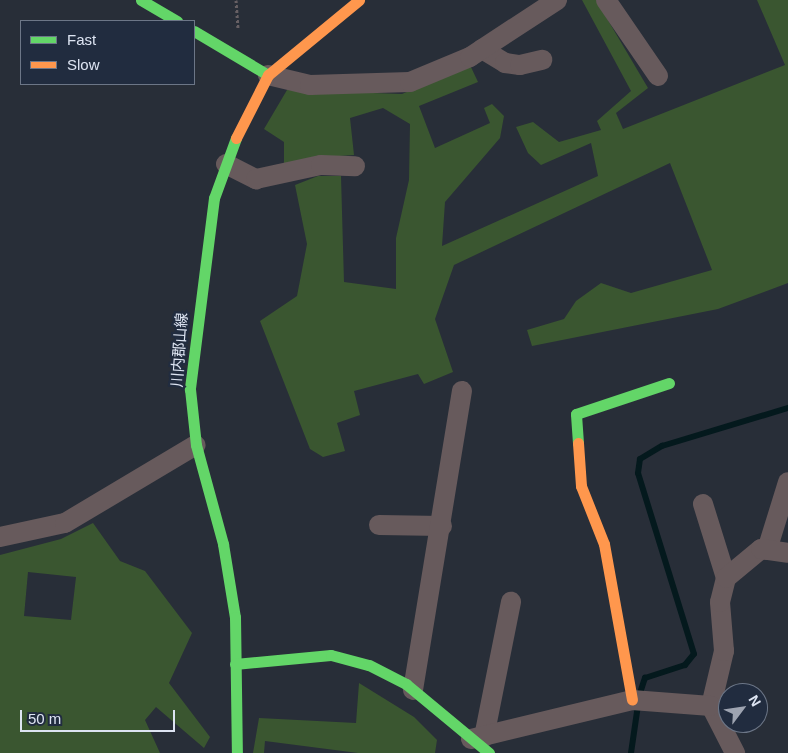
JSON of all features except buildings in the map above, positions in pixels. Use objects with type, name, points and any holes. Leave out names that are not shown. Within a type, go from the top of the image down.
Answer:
[{"type":"main road","points":[[141,0],[175,20]]},
{"type":"main road","name":"川内郡山線","points":[[237,753],[235,617],[223,544],[196,445],[190,389],[200,285],[214,198],[226,164],[268,76],[360,0]]},
{"type":"main road","points":[[195,32],[268,76]]},
{"type":"main road","points":[[636,700],[604,544],[581,486],[576,414],[669,383]]},
{"type":"main road","points":[[235,664],[331,655],[369,665],[413,690],[481,743]]},
{"type":"street","points":[[268,76],[310,84],[388,86],[410,82],[482,49],[557,0]]},
{"type":"street","points":[[606,0],[658,76]]},
{"type":"street","points":[[482,49],[504,63],[520,66],[542,60]]},
{"type":"street","points":[[226,164],[256,179],[321,165],[355,166]]},
{"type":"street","points":[[413,690],[442,526],[462,391]]},
{"type":"street","points":[[0,537],[65,523],[196,445]]},
{"type":"street","points":[[767,550],[788,482]]},
{"type":"street","points":[[703,504],[726,578]]},
{"type":"street","points":[[379,525],[442,526]]},
{"type":"street","points":[[736,753],[711,706],[724,651],[720,602],[726,578],[740,563],[767,550],[788,553]]},
{"type":"street","points":[[511,602],[481,743],[636,700],[711,706]]},
{"type":"green space","points":[[582,0],[596,0],[648,88],[616,113],[623,129],[785,65],[757,0],[788,0],[788,283],[718,309],[532,346],[527,330],[564,319],[576,301],[601,283],[631,293],[712,270],[670,163],[454,265],[435,319],[453,372],[424,384],[418,374],[354,391],[360,415],[337,423],[345,451],[323,457],[310,449],[260,321],[297,296],[307,244],[295,185],[318,176],[341,176],[344,282],[396,289],[396,238],[409,180],[410,124],[383,108],[350,118],[354,155],[312,158],[284,166],[284,142],[264,129],[287,90],[402,94],[470,65],[478,82],[419,106],[435,148],[490,123],[484,108],[492,104],[504,116],[500,138],[445,202],[442,246],[598,176],[591,143],[541,165],[528,153],[516,127],[533,122],[559,142],[601,130],[597,121],[631,91]]},
{"type":"green space","points":[[93,523],[120,561],[145,571],[192,633],[169,683],[210,737],[204,748],[156,707],[145,720],[160,753],[0,753],[0,555],[61,539]],"holes":[[[28,572],[76,577],[71,620],[24,616]]]},
{"type":"green space","points":[[359,683],[414,717],[437,740],[435,753],[358,753],[265,741],[264,753],[253,753],[259,718],[356,723]]},
{"type":"waterway","points":[[641,690],[645,678],[685,665],[694,654],[638,473],[640,459],[662,446],[788,408]]},
{"type":"waterway","points":[[631,753],[638,705]]},
{"type":"traffic: fast","points":[[141,0],[175,20]]},
{"type":"traffic: fast","points":[[195,32],[268,75]]},
{"type":"traffic: fast","points":[[236,138],[214,198],[190,389],[196,445],[223,544],[235,617],[237,753]]},
{"type":"traffic: fast","points":[[578,443],[576,414],[669,383]]},
{"type":"traffic: fast","points":[[235,664],[331,655],[369,665],[406,684],[489,753]]},
{"type":"traffic: slow","points":[[236,138],[268,75],[359,0]]},
{"type":"traffic: slow","points":[[578,443],[581,486],[604,544],[632,700]]}]
